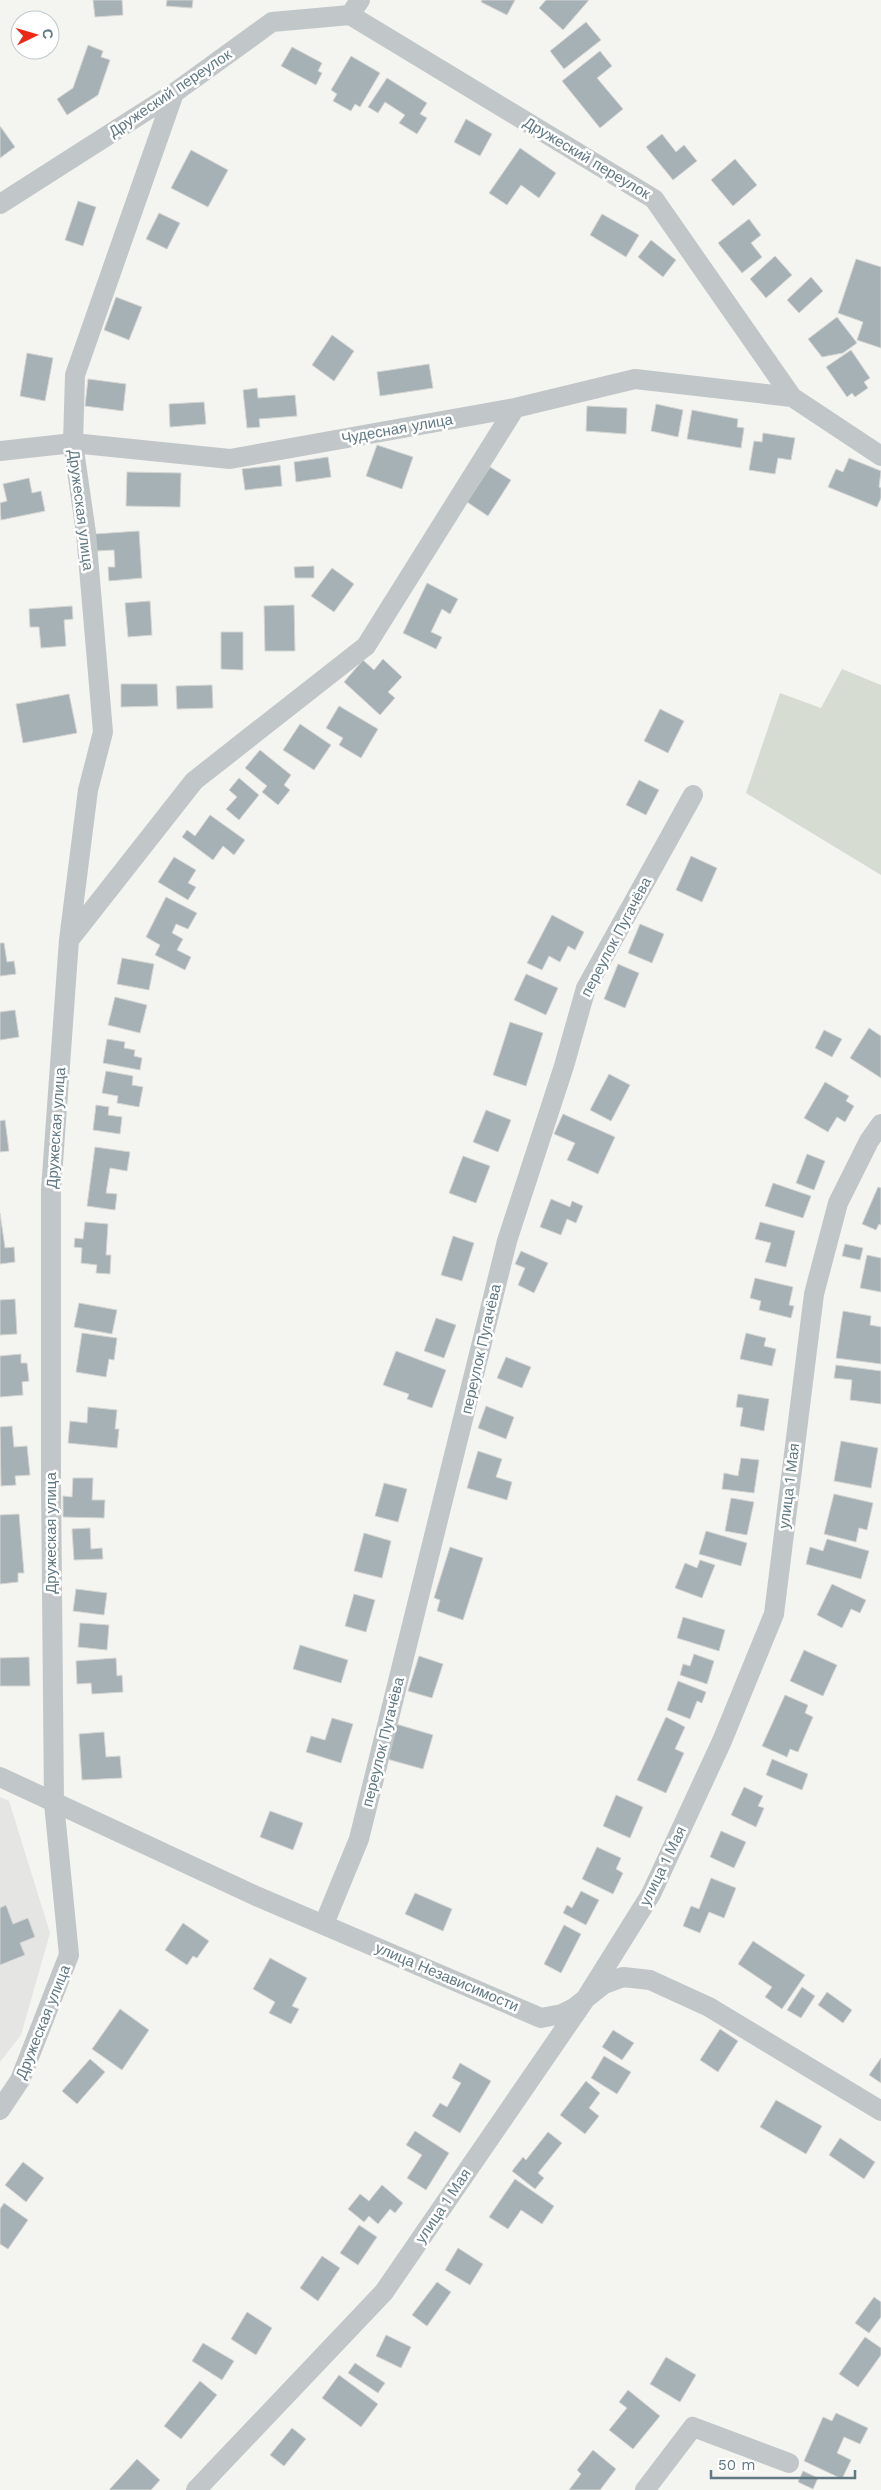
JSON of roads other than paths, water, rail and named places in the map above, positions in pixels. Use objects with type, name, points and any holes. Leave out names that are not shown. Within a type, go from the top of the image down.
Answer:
[{"type":"street","name":"Дружеский переулок","points":[[0,204],[174,93],[272,22],[355,8],[654,198],[792,397],[881,456]]},
{"type":"street","name":"Дружеская улица","points":[[0,2110],[20,2080],[69,1955],[54,1803],[51,1190],[69,940],[88,790],[103,732],[86,533],[73,443],[75,375],[174,93]]},
{"type":"street","name":"Чудесная улица","points":[[0,450],[73,443],[230,458],[515,408],[635,379],[792,397]]},
{"type":"street","points":[[69,940],[194,781],[366,646],[515,408]]},
{"type":"street","name":"переулок Пугачёва","points":[[324,1924],[359,1839],[507,1240],[564,1066],[586,988],[693,795]]},
{"type":"street","name":"улица 1 Мая","points":[[196,2490],[384,2292],[586,1998],[651,1894],[722,1741],[774,1614],[814,1294],[838,1203],[869,1141],[881,1124]]},
{"type":"street","name":"улица Независимости","points":[[0,1777],[197,1870],[542,2018],[562,2014],[604,1984],[623,1977],[650,1980],[709,2007],[881,2111]]},
{"type":"street","points":[[644,2490],[692,2427],[789,2464]]}]
